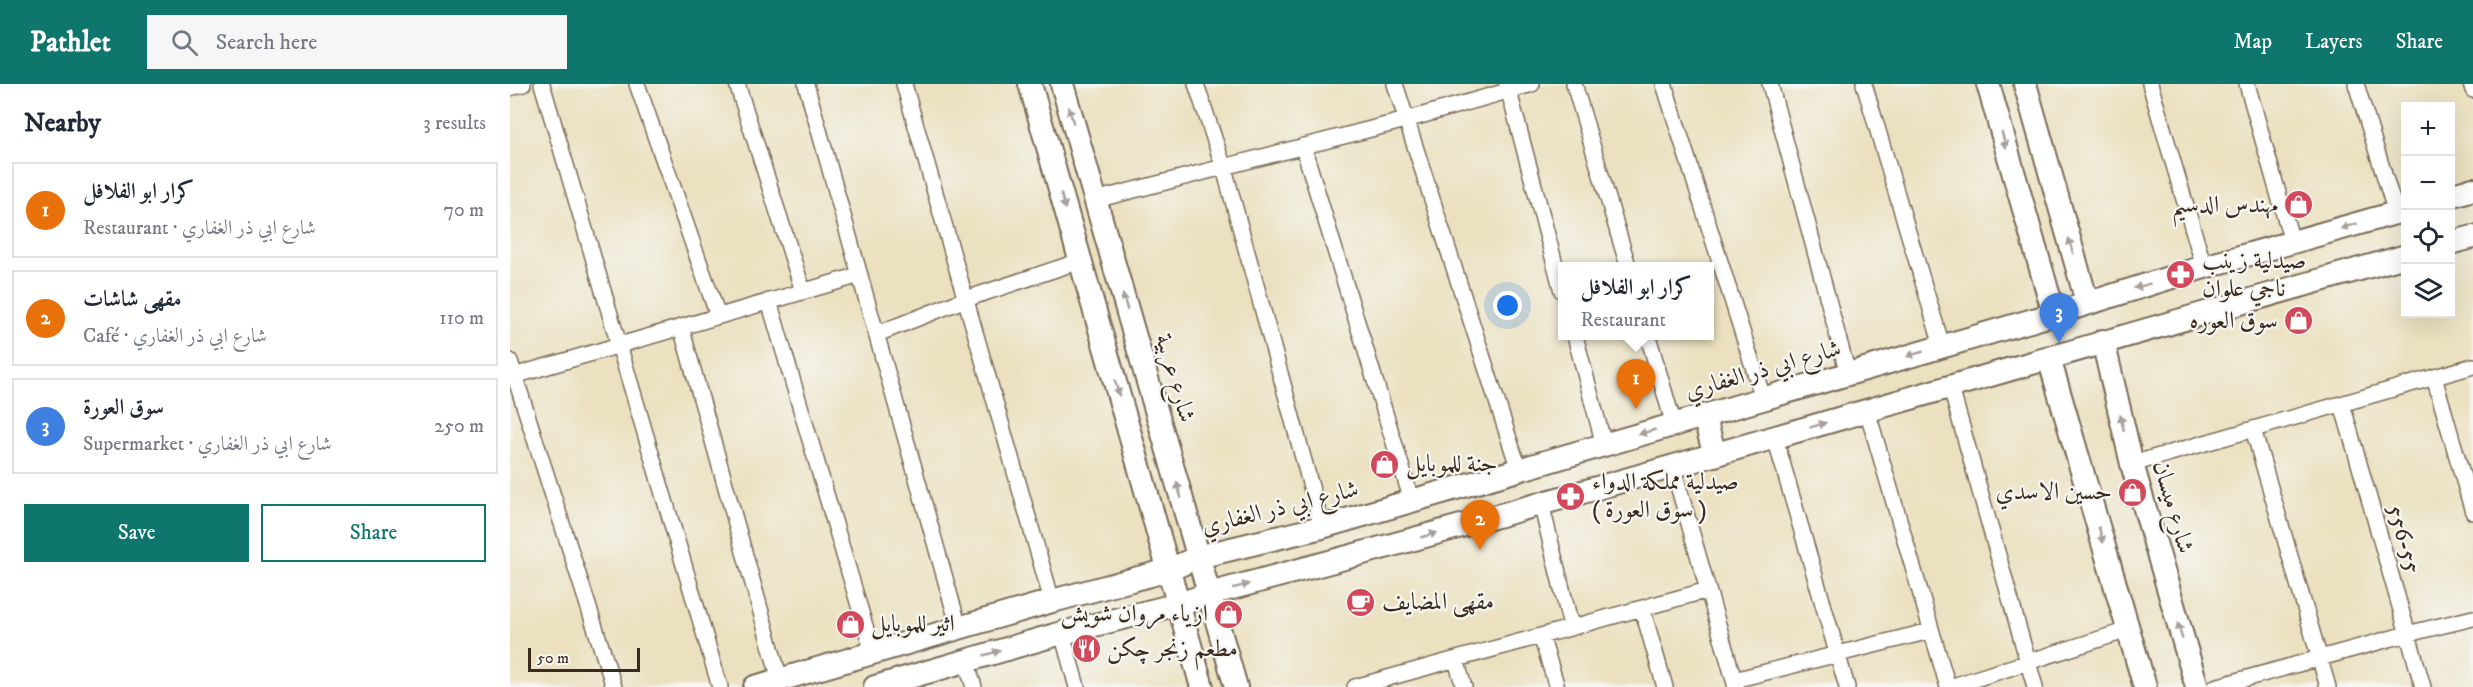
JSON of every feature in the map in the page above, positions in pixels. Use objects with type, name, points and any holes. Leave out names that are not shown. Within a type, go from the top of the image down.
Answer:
[{"type":"main road","points":[[1030,84],[1202,687]]},
{"type":"main road","name":"شارع عربية","points":[[1062,84],[1236,687]]},
{"type":"main road","points":[[1988,84],[2054,314]]},
{"type":"main road","points":[[2025,84],[2087,302]]},
{"type":"main road","points":[[2455,195],[2473,189]]},
{"type":"main road","name":"شارع ابي ذر الغفاري","points":[[755,687],[1052,601],[1169,570],[1198,557],[1322,527],[1412,501],[2401,211]]},
{"type":"main road","points":[[2455,242],[2473,237]]},
{"type":"main road","points":[[877,687],[1062,633],[1179,604],[1673,468],[1867,410],[1951,388],[2103,341],[2401,257]]},
{"type":"main road","name":"شارع ميسان","points":[[2103,341],[2132,464],[2196,687]]},
{"type":"main road","points":[[2049,358],[2145,687]]},
{"type":"main road","points":[[1704,416],[1715,455]]},
{"type":"street","points":[[510,88],[523,84]]},
{"type":"street","points":[[542,84],[720,687]]},
{"type":"street","points":[[637,84],[718,316]]},
{"type":"street","points":[[738,84],[803,291]]},
{"type":"street","points":[[806,84],[959,628]]},
{"type":"street","points":[[904,84],[1052,601]]},
{"type":"street","points":[[1196,84],[1224,168],[1322,527]]},
{"type":"street","points":[[1395,84],[1519,470]]},
{"type":"street","points":[[1095,201],[1406,120],[1508,87],[1532,84]]},
{"type":"street","points":[[1574,84],[1627,262]]},
{"type":"street","points":[[1664,84],[1763,398]]},
{"type":"street","points":[[1770,84],[1848,374]]},
{"type":"street","points":[[1864,84],[1942,346]]},
{"type":"street","points":[[2150,84],[2204,267]]},
{"type":"street","points":[[2247,84],[2292,242]]},
{"type":"street","points":[[2356,84],[2401,211]]},
{"type":"street","points":[[2471,84],[2473,90]]},
{"type":"street","points":[[1508,87],[1558,272]]},
{"type":"street","points":[[1303,146],[1412,501]]},
{"type":"street","points":[[877,334],[966,299],[1080,261]]},
{"type":"street","points":[[512,377],[860,274]]},
{"type":"street","points":[[769,301],[873,653]]},
{"type":"street","points":[[681,327],[780,680]]},
{"type":"street","points":[[1576,340],[1604,445]]},
{"type":"street","points":[[1649,340],[1674,425]]},
{"type":"street","points":[[510,361],[512,377],[614,687]]},
{"type":"street","points":[[2132,464],[2473,366]]},
{"type":"street","points":[[2434,377],[2473,512]]},
{"type":"street","points":[[1951,388],[2035,687]]},
{"type":"street","name":"556-55","points":[[2342,404],[2423,687]]},
{"type":"street","points":[[1867,410],[1930,631],[1949,687],[2128,630]]},
{"type":"street","points":[[2253,429],[2328,687]]},
{"type":"street","points":[[1775,438],[1847,687]]},
{"type":"street","points":[[1673,468],[1735,684],[1930,631]]},
{"type":"street","points":[[1541,503],[1571,626]]},
{"type":"street","points":[[1355,687],[1371,685],[1571,626],[1708,590]]},
{"type":"street","points":[[1642,608],[1665,687]]},
{"type":"street","points":[[2215,687],[2473,618]]},
{"type":"street","points":[[1062,633],[1077,687]]},
{"type":"street","points":[[1541,636],[1557,687]]},
{"type":"street","points":[[1456,660],[1464,687]]},
{"type":"street","points":[[966,661],[974,687]]},
{"type":"place","name":"مهندس الدسيم","points":[[2299,205]]},
{"type":"place","name":"صيدلية زينب ناجي علوان","points":[[2181,275]]},
{"type":"place","name":"سوق العوره","points":[[2299,321]]},
{"type":"place","name":"سوق العورة","points":[[2059,343]]},
{"type":"place","name":"كرار ابو الفلافل","points":[[1636,409]]},
{"type":"place","name":"جنة للموبايل","points":[[1385,464]]},
{"type":"place","name":"حسين الاسدي","points":[[2133,492]]},
{"type":"place","name":"صيدلية مملكة الدواء ( سوق العورة )","points":[[1571,496]]},
{"type":"place","name":"مقهى شاشات","points":[[1480,550]]},
{"type":"place","name":"مقهى المضايف","points":[[1361,602]]},
{"type":"place","name":"ازياء مروان شويش","points":[[1229,614]]},
{"type":"place","name":"اثير للموبايل","points":[[850,624]]},
{"type":"place","name":"مطعم زنجر چكن","points":[[1086,649]]}]
